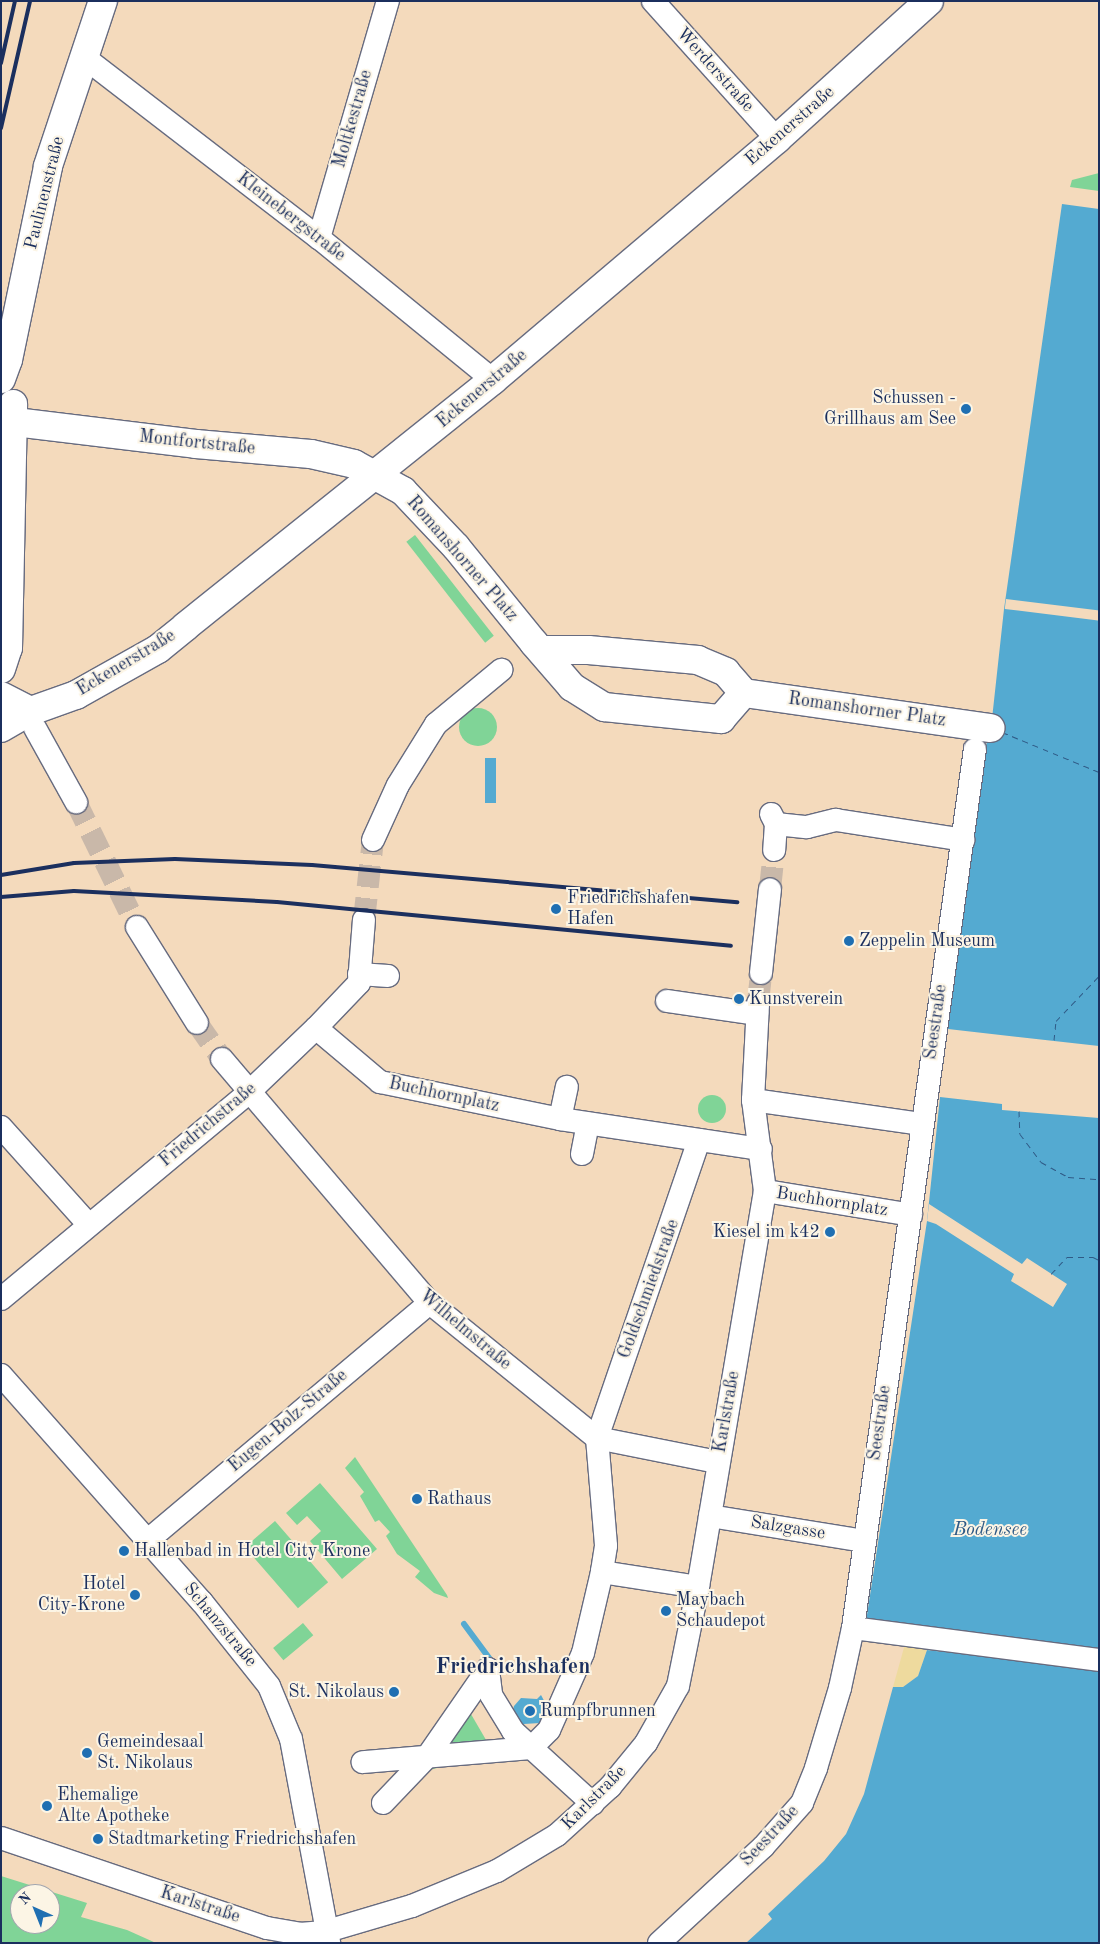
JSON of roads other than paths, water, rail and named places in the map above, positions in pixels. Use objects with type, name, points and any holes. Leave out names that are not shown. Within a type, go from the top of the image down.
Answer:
[{"type":"main road","name":"Paulinenstraße","points":[[1,669],[8,648],[5,370],[48,166],[85,58],[102,1]]},
{"type":"main road","name":"Eckenerstraße","points":[[1,728],[33,719],[158,649],[494,380],[777,139],[929,1]]},
{"type":"main road","name":"Montfortstraße","points":[[6,422],[196,444],[335,457],[377,474]]},
{"type":"main road","name":"Romanshorner Platz","points":[[377,474],[403,491],[456,547],[572,687],[604,706],[721,719],[744,693],[983,738]]},
{"type":"main road","points":[[541,650],[588,650],[698,660],[726,672],[744,693]]},
{"type":"main road","points":[[1,696],[33,719]]},
{"type":"street","name":"Moltkestraße","points":[[318,238],[388,1]]},
{"type":"street","name":"Werderstraße","points":[[653,1],[777,139]]},
{"type":"street","name":"Kleinebergstraße","points":[[85,58],[318,238],[494,380]]},
{"type":"street","points":[[373,840],[398,785],[436,724],[501,670]]},
{"type":"street","points":[[33,719],[76,802]]},
{"type":"street","name":"Seestraße","points":[[659,1943],[762,1847],[802,1803],[816,1768],[840,1688],[853,1628],[963,840],[983,738]]},
{"type":"street","points":[[774,850],[774,819],[807,827],[836,820],[963,840]]},
{"type":"street","points":[[761,973],[759,928],[770,889]]},
{"type":"street","name":"Friedrichstraße","points":[[1,1299],[88,1224],[248,1093],[316,1028],[358,983],[364,920]]},
{"type":"street","points":[[137,927],[197,1023]]},
{"type":"street","points":[[359,974],[388,976]]},
{"type":"street","name":"Buchhornplatz","points":[[667,1001],[757,1009],[753,1100],[761,1149],[765,1191],[911,1215]]},
{"type":"street","name":"Buchhornplatz","points":[[316,1028],[380,1082],[588,1124],[761,1149]]},
{"type":"street","name":"Wilhelmstraße","points":[[222,1060],[248,1093],[430,1303],[597,1438]]},
{"type":"street","points":[[560,1119],[567,1087]]},
{"type":"street","points":[[753,1100],[922,1124]]},
{"type":"street","points":[[582,1154],[588,1124]]},
{"type":"street","points":[[1,1127],[88,1224]]},
{"type":"street","name":"Goldschmiedstraße","points":[[597,1438],[699,1140]]},
{"type":"street","name":"Karlstraße","points":[[1,1838],[267,1928],[328,1937],[412,1906],[497,1871],[557,1835],[593,1804],[646,1743],[678,1686],[698,1587],[717,1462],[765,1191]]},
{"type":"street","name":"Eugen-Bolz-Straße","points":[[147,1541],[430,1303]]},
{"type":"street","name":"Schanzstraße","points":[[1,1375],[241,1648],[269,1686],[291,1738],[328,1937]]},
{"type":"street","points":[[362,1762],[531,1748],[549,1730],[583,1653],[602,1572],[606,1546],[597,1438],[717,1462]]},
{"type":"street","name":"Salzgasse","points":[[710,1516],[865,1541]]},
{"type":"street","points":[[602,1572],[698,1587]]},
{"type":"street","points":[[853,1628],[1099,1660]]},
{"type":"street","points":[[383,1803],[427,1757],[488,1669],[492,1695],[513,1730],[593,1804]]},
{"type":"water","points":[[1062,204],[1099,209],[1099,1046],[948,1029],[983,756],[991,728],[1004,609]]},
{"type":"water","points":[[485,758],[496,758],[496,803],[485,803]]},
{"type":"water","name":"Bodensee","points":[[940,1097],[1002,1104],[1002,1110],[1099,1118],[1099,1654],[865,1628],[927,1221]]},
{"type":"water","points":[[927,1650],[1099,1670],[1099,1943],[746,1943],[772,1919],[768,1914],[824,1861],[846,1834],[864,1794],[893,1687],[903,1687],[918,1676]]},
{"type":"water","name":"Rumpfbrunnen","points":[[541,1695],[548,1708],[540,1723],[524,1724],[520,1729],[512,1713],[514,1706],[521,1698],[537,1699]]},
{"type":"waterway","points":[[464,1624],[492,1662]]},
{"type":"tunnel","points":[[76,802],[137,927]]},
{"type":"tunnel","points":[[364,920],[373,840]]},
{"type":"tunnel","points":[[770,889],[774,850]]},
{"type":"tunnel","points":[[758,1003],[761,973]]},
{"type":"tunnel","points":[[197,1023],[222,1059]]},
{"type":"railway","points":[[1,63],[15,1]]},
{"type":"railway","points":[[1,128],[30,1]]},
{"type":"railway","points":[[1,875],[74,863],[175,859],[312,865],[737,902]]},
{"type":"railway","points":[[1,897],[74,891],[277,902],[731,946]]},
{"type":"place","name":"Schussen - Grillhaus am See","points":[[966,409]]},
{"type":"place","name":"Friedrichshafen Hafen","points":[[556,909]]},
{"type":"place","name":"Zeppelin Museum","points":[[849,941]]},
{"type":"place","name":"Kunstverein","points":[[739,999]]},
{"type":"place","name":"Kiesel im k42","points":[[830,1232]]},
{"type":"place","name":"Rathaus","points":[[417,1499]]},
{"type":"place","name":"Hallenbad in Hotel City Krone","points":[[124,1551]]},
{"type":"place","name":"Hotel City-Krone","points":[[135,1595]]},
{"type":"place","name":"Maybach Schaudepot","points":[[666,1611]]},
{"type":"place","name":"St. Nikolaus","points":[[394,1692]]},
{"type":"place","name":"Rumpfbrunnen","points":[[530,1711]]},
{"type":"place","name":"Gemeindesaal St. Nikolaus","points":[[87,1753]]},
{"type":"place","name":"Ehemalige Alte Apotheke","points":[[47,1806]]},
{"type":"place","name":"Stadtmarketing Friedrichshafen","points":[[98,1839]]},
{"type":"district","name":"Friedrichshafen","points":[[513,1668]]}]
